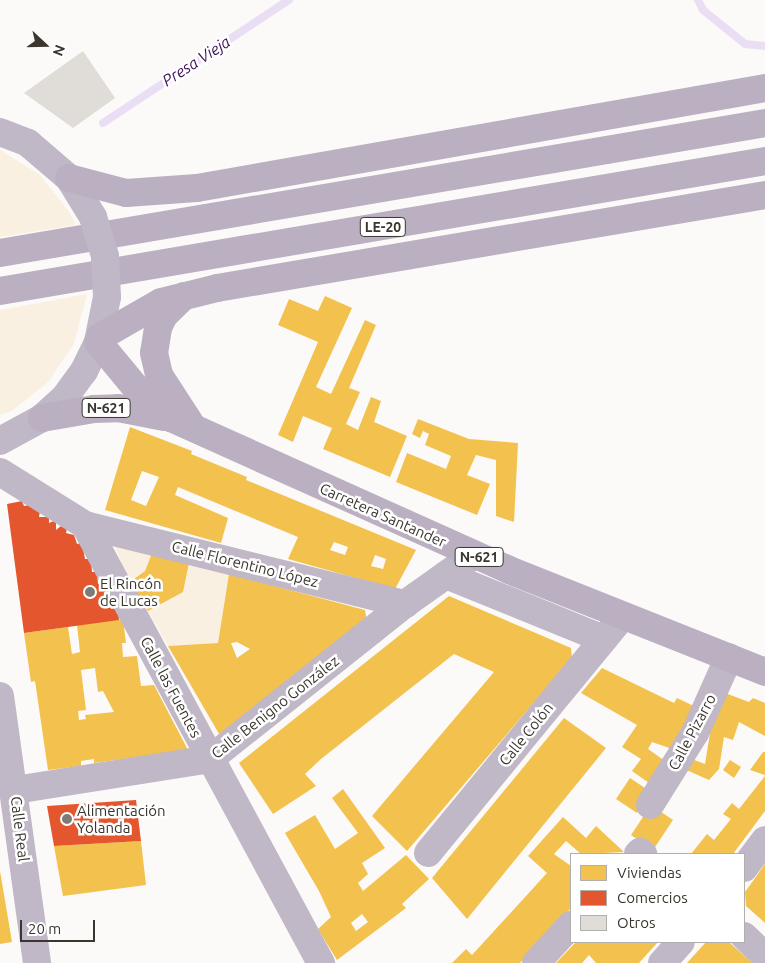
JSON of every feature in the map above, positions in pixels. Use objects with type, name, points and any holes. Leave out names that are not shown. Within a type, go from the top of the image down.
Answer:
[{"type":"highway","points":[[69,178],[126,192],[197,188],[765,88]]},
{"type":"highway","name":"LE-20","points":[[0,253],[765,123]]},
{"type":"highway","name":"LE-20","points":[[0,291],[765,161]]},
{"type":"highway","points":[[99,340],[140,313],[185,295],[765,195]]},
{"type":"highway","points":[[185,295],[164,315],[158,328],[154,353],[159,375],[170,396],[198,432]]},
{"type":"highway","name":"N-621","points":[[99,340],[146,400],[171,418]]},
{"type":"highway","name":"N-621","points":[[42,418],[94,409],[118,408],[171,418]]},
{"type":"highway","name":"Carretera Santander","points":[[171,418],[198,432],[474,555],[765,672]]},
{"type":"street","points":[[0,132],[28,143],[69,178],[93,218],[105,256],[107,297],[99,340],[70,390],[42,418],[0,441]]},
{"type":"street","points":[[0,472],[85,525]]},
{"type":"street","name":"Calle Florentino López","points":[[85,525],[405,604]]},
{"type":"street","name":"Calle las Fuentes","points":[[85,525],[321,963]]},
{"type":"street","name":"Calle Benigno González","points":[[15,790],[210,760],[405,604],[474,555]]},
{"type":"street","points":[[446,575],[604,639]]},
{"type":"street","name":"Calle Colón","points":[[428,853],[623,616]]},
{"type":"street","name":"Calle Pizarro","points":[[650,805],[695,733],[729,657]]},
{"type":"street","name":"Calle Real","points":[[0,696],[2,733],[15,790],[36,963]]},
{"type":"street","points":[[745,867],[765,840]]},
{"type":"street","points":[[536,963],[570,926]]},
{"type":"street","points":[[745,937],[765,956]]},
{"type":"street","points":[[662,963],[680,943]]},
{"type":"shaded area","points":[[0,150],[39,174],[68,210],[76,225],[0,237]]},
{"type":"shaded area","points":[[87,294],[74,344],[48,382],[12,411],[0,415],[0,310]]},
{"type":"shaded area","points":[[114,545],[152,553],[145,571],[130,582]]},
{"type":"shaded area","points":[[189,563],[229,574],[218,643],[168,646],[148,611],[183,592]]},
{"type":"building: Viviendas","points":[[325,296],[352,308],[316,387],[331,394],[365,320],[376,325],[349,388],[360,392],[346,424],[358,430],[371,397],[381,401],[374,422],[407,436],[390,477],[323,449],[332,428],[303,416],[293,442],[278,435],[318,342],[278,325],[289,299],[318,311]]},
{"type":"building: Viviendas","points":[[418,419],[469,439],[518,443],[514,522],[496,516],[496,460],[476,455],[467,475],[490,484],[477,515],[396,482],[407,453],[446,469],[451,456],[425,445],[429,434],[423,431],[420,438],[412,434]]},
{"type":"building: Viviendas","points":[[130,427],[192,451],[191,454],[247,477],[246,480],[416,550],[395,589],[288,559],[298,537],[178,487],[175,495],[228,518],[221,543],[105,510]],"holes":[[[142,471],[159,477],[146,506],[131,500]],[[334,542],[348,547],[345,555],[330,550]],[[375,555],[386,559],[383,569],[371,566]]]},
{"type":"building: Viviendas","points":[[152,553],[189,563],[183,592],[148,611],[130,582],[145,571]]},
{"type":"building: Viviendas","points":[[229,574],[365,610],[367,622],[222,739],[168,646],[218,643]],"holes":[[[237,642],[250,649],[237,658],[231,643]]]},
{"type":"building: Viviendas","points":[[449,596],[571,648],[572,658],[407,851],[372,816],[494,672],[454,654],[321,759],[305,774],[316,786],[273,814],[239,763]]},
{"type":"building: Viviendas","points":[[123,619],[126,643],[122,643],[123,657],[137,656],[141,686],[154,685],[188,750],[94,763],[94,759],[81,761],[81,766],[48,770],[35,681],[31,682],[24,633],[68,627],[72,654],[80,652],[77,625]],"holes":[[[95,668],[98,692],[103,691],[114,712],[85,715],[86,719],[79,720],[78,711],[86,710],[81,670]]]},
{"type":"building: Viviendas","points":[[602,668],[674,703],[677,698],[700,709],[678,751],[652,742],[648,749],[665,761],[649,783],[632,771],[641,759],[622,747],[637,725],[581,693]]},
{"type":"building: Viviendas","points":[[717,690],[749,702],[753,698],[765,703],[765,736],[739,722],[733,740],[724,737],[719,769],[709,780],[682,768],[689,758],[705,764]]},
{"type":"building: Viviendas","points":[[564,718],[606,748],[467,919],[432,878]]},
{"type":"building: Viviendas","points":[[763,752],[765,752],[765,775],[750,770]]},
{"type":"building: Viviendas","points":[[730,760],[741,767],[734,778],[723,770]]},
{"type":"building: Viviendas","points":[[765,776],[765,811],[734,853],[692,853],[707,834],[714,840],[731,819],[723,814],[732,803],[739,809]]},
{"type":"building: Viviendas","points":[[630,778],[651,792],[637,813],[616,799]]},
{"type":"building: Viviendas","points":[[343,789],[385,848],[362,863],[368,874],[358,883],[363,891],[406,855],[429,879],[402,904],[406,908],[337,960],[318,929],[331,917],[319,891],[285,833],[315,815],[335,849],[358,833],[332,798]],"holes":[[[362,914],[368,922],[356,931],[351,923]]]},
{"type":"building: Viviendas","points":[[651,805],[673,820],[653,850],[631,835]]},
{"type":"building: Viviendas","points":[[563,817],[586,838],[596,826],[624,852],[580,853],[566,841],[554,854],[570,865],[570,909],[520,963],[452,963],[466,949],[472,955],[547,873],[528,856]]},
{"type":"building: Viviendas","points":[[141,841],[146,885],[63,896],[54,846]]},
{"type":"building: Viviendas","points":[[765,864],[765,923],[746,906],[745,892]]},
{"type":"building: Viviendas","points":[[0,871],[12,942],[0,944]]},
{"type":"building: Viviendas","points":[[575,943],[657,943],[639,963],[596,963],[589,955],[582,963],[556,963]]},
{"type":"building: Viviendas","points":[[705,943],[730,943],[752,963],[687,963]]},
{"type":"building: Comercios","points":[[22,501],[24,506],[29,505],[40,511],[39,517],[49,517],[49,523],[56,520],[56,530],[61,526],[67,528],[66,533],[74,535],[77,544],[82,543],[85,559],[91,559],[92,572],[97,572],[98,584],[104,584],[106,596],[110,595],[111,609],[118,607],[119,620],[24,633],[7,504]]},
{"type":"building: Comercios","points":[[136,800],[141,841],[54,846],[47,806]]},
{"type":"building: Otros","points":[[83,51],[115,98],[73,128],[24,93]]},
{"type":"waterway","name":"Presa Vieja","points":[[103,123],[289,0]]},
{"type":"waterway","name":"Presa Vieja","points":[[698,0],[703,10],[745,44],[765,46]]},
{"type":"place","name":"El Rincón de Lucas","points":[[90,592]]},
{"type":"place","name":"Alimentación Yolanda","points":[[67,819]]}]
